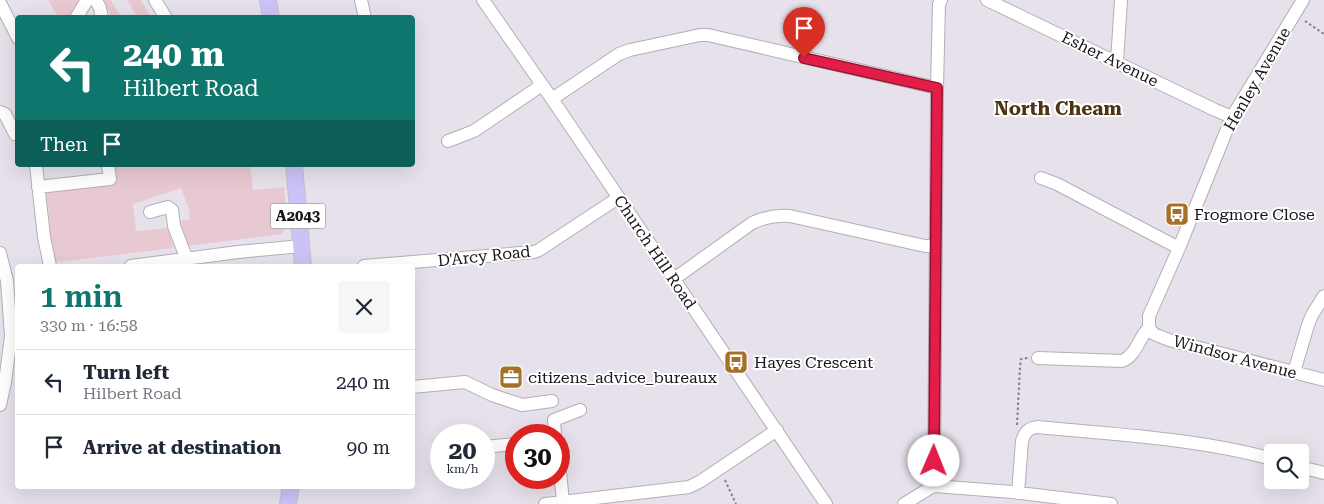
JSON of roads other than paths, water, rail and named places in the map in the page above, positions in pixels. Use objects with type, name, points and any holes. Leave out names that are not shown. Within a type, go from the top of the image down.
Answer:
[{"type":"main road","points":[[268,0],[270,15]]},
{"type":"main road","name":"A2043","points":[[294,167],[303,264]]},
{"type":"main road","points":[[288,504],[290,489]]},
{"type":"street","points":[[78,15],[87,0]]},
{"type":"street","points":[[96,0],[101,15]]},
{"type":"street","points":[[155,0],[164,15]]},
{"type":"street","points":[[361,0],[364,15]]},
{"type":"street","name":"Church Hill Road","points":[[483,0],[826,504]]},
{"type":"street","points":[[935,486],[937,88],[939,4],[941,0]]},
{"type":"street","name":"Esher Avenue","points":[[987,0],[1232,117]]},
{"type":"street","points":[[1117,62],[1121,0]]},
{"type":"street","name":"Henley Avenue","points":[[1149,328],[1149,316],[1179,248],[1232,117],[1303,0]]},
{"type":"street","points":[[0,3],[15,32]]},
{"type":"street","points":[[552,99],[619,54],[700,35],[937,88]]},
{"type":"street","points":[[448,141],[474,131],[542,85]]},
{"type":"street","points":[[0,112],[5,114],[15,134]]},
{"type":"street","points":[[36,167],[44,237],[50,264]]},
{"type":"street","points":[[38,187],[110,179],[108,167]]},
{"type":"street","points":[[1041,178],[1057,184],[1179,248]]},
{"type":"street","name":"D'Arcy Road","points":[[388,264],[534,252],[618,198]]},
{"type":"street","points":[[150,212],[168,207],[172,210],[174,226],[187,260]]},
{"type":"street","points":[[674,279],[752,223],[778,215],[925,246],[936,246]]},
{"type":"street","points":[[150,264],[238,252],[301,246]]},
{"type":"street","points":[[0,253],[8,281],[11,336],[0,404]]},
{"type":"street","points":[[1294,372],[1310,320],[1324,296]]},
{"type":"street","points":[[1038,358],[1122,361],[1128,359],[1143,333],[1149,328]]},
{"type":"street","name":"Windsor Avenue","points":[[1149,328],[1154,334],[1169,340],[1324,380]]},
{"type":"street","points":[[415,387],[465,382],[492,395],[522,405],[552,401]]},
{"type":"street","points":[[555,424],[554,420],[580,410]]},
{"type":"street","points":[[1018,493],[1022,441],[1024,434],[1033,428],[1183,441],[1264,457]]},
{"type":"street","points":[[544,504],[689,487],[777,430]]},
{"type":"street","points":[[1309,469],[1324,473]]},
{"type":"street","points":[[904,504],[935,486],[1111,504]]},
{"type":"street","points":[[562,489],[564,502]]},
{"type":"place","name":"Frogmore Close","points":[[1177,214]]},
{"type":"place","name":"Hayes Crescent","points":[[736,362]]},
{"type":"place","name":"citizens_advice_bureaux","points":[[511,377]]},
{"type":"district","name":"North Cheam","points":[[1058,108]]}]
